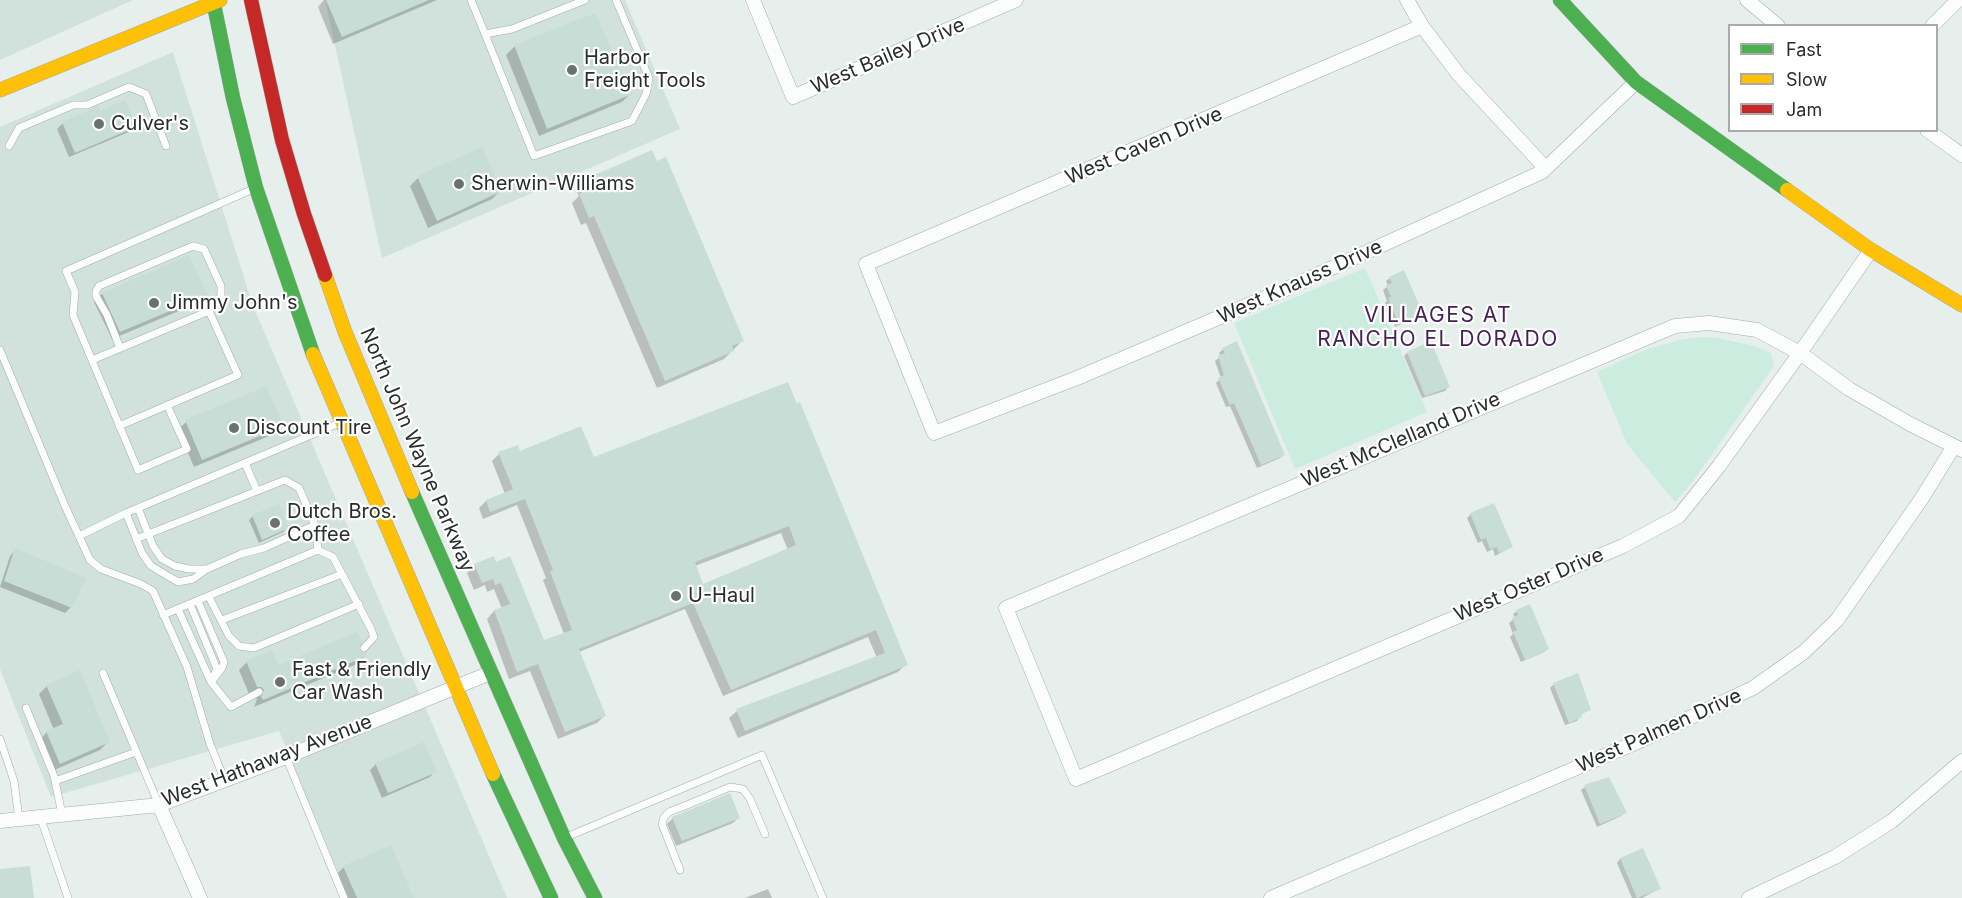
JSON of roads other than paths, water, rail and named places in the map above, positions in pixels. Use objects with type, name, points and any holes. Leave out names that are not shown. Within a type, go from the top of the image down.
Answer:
[{"type":"main road","name":"North John Wayne Parkway","points":[[251,0],[282,140],[318,257],[345,332],[490,674],[564,838],[595,898]]},
{"type":"main road","points":[[1560,0],[1636,82],[1871,250],[1962,304]]},
{"type":"main road","points":[[0,90],[215,1],[233,98],[256,188],[306,336],[455,688],[551,898]]},
{"type":"main road","points":[[373,496],[404,531]]},
{"type":"main road","points":[[418,546],[426,551],[440,554]]},
{"type":"main road","points":[[491,770],[497,805],[520,864],[537,898]]},
{"type":"street","name":"West Bailey Drive","points":[[753,0],[793,97],[1016,0]]},
{"type":"street","points":[[1407,0],[1422,26],[1459,75],[1540,162],[1544,170]]},
{"type":"street","points":[[1747,0],[1776,24]]},
{"type":"street","points":[[1934,24],[1958,0]]},
{"type":"street","name":"West Caven Drive","points":[[934,433],[866,264],[1422,26]]},
{"type":"street","name":"West Knauss Drive","points":[[934,433],[1077,378],[1288,288],[1544,170],[1636,82]]},
{"type":"street","points":[[1930,132],[1962,155]]},
{"type":"street","name":"West Oster Drive","points":[[1076,779],[1623,546],[1680,516],[1719,466],[1871,250]]},
{"type":"street","name":"West McClelland Drive","points":[[1076,779],[1005,608],[1675,326],[1709,323],[1757,330],[1800,353],[1849,389],[1958,448]]},
{"type":"street","name":"West Palmen Drive","points":[[1272,898],[1642,741],[1753,688],[1804,652],[1837,620],[1958,448]]},
{"type":"street","name":"West Hathaway Avenue","points":[[0,821],[159,805],[286,757],[490,674]]},
{"type":"street","points":[[1749,898],[1835,858],[1892,821],[1962,760]]},
{"type":"street","points":[[159,805],[200,898]]},
{"type":"lane","points":[[471,0],[534,156],[632,121],[646,94],[649,78],[616,0]]},
{"type":"lane","points":[[485,33],[512,29],[585,0]]},
{"type":"lane","points":[[9,146],[19,128],[73,105],[87,105],[129,87],[146,94],[166,146]]},
{"type":"lane","points":[[168,405],[187,449],[138,470],[73,315],[75,292],[66,271],[256,188]]},
{"type":"lane","points":[[92,360],[209,311],[220,296],[221,286],[204,249],[193,246],[99,286],[96,296],[107,315],[120,348]]},
{"type":"lane","points":[[119,426],[238,375],[209,311]]},
{"type":"lane","points":[[0,350],[90,560],[101,569],[153,591],[187,667],[210,744],[225,781]]},
{"type":"lane","points":[[79,536],[126,513],[342,422]]},
{"type":"lane","points":[[245,463],[257,491]]},
{"type":"lane","points":[[136,539],[285,480],[299,488],[315,525],[318,550]]},
{"type":"lane","points":[[138,508],[148,534],[162,559],[175,566],[207,569]]},
{"type":"lane","points":[[126,513],[150,566],[178,582],[193,579],[207,569],[241,554],[264,548],[315,525]]},
{"type":"lane","points":[[163,615],[318,550],[333,557],[359,604],[374,637],[364,648]]},
{"type":"lane","points":[[222,620],[342,574]]},
{"type":"lane","points":[[209,597],[229,636],[239,646],[254,648],[359,604]]},
{"type":"lane","points":[[198,601],[224,662],[211,682]]},
{"type":"lane","points":[[190,604],[217,669],[211,682]]},
{"type":"lane","points":[[178,609],[211,682],[231,707],[259,692]]},
{"type":"lane","points":[[103,674],[159,805]]},
{"type":"lane","points":[[26,708],[55,781],[62,814]]},
{"type":"lane","points":[[0,739],[14,781],[19,819]]},
{"type":"lane","points":[[55,781],[136,752]]},
{"type":"lane","points":[[564,838],[762,755],[823,898]]},
{"type":"lane","points":[[286,757],[344,898]]},
{"type":"lane","points":[[680,870],[663,831],[662,824],[669,812],[730,787],[743,789],[750,799],[765,834]]},
{"type":"lane","points":[[40,816],[68,898]]},
{"type":"place","name":"Harbor Freight Tools","points":[[572,70]]},
{"type":"place","name":"Culver's","points":[[99,124]]},
{"type":"place","name":"Sherwin-Williams","points":[[459,184]]},
{"type":"place","name":"Jimmy John's","points":[[154,303]]},
{"type":"place","name":"Discount Tire","points":[[234,428]]},
{"type":"place","name":"Dutch Bros. Coffee","points":[[275,523]]},
{"type":"place","name":"U-Haul","points":[[676,596]]},
{"type":"place","name":"Fast & Friendly Car Wash","points":[[280,682]]},
{"type":"district","name":"VILLAGES AT RANCHO EL DORADO","points":[[1438,328]]}]
